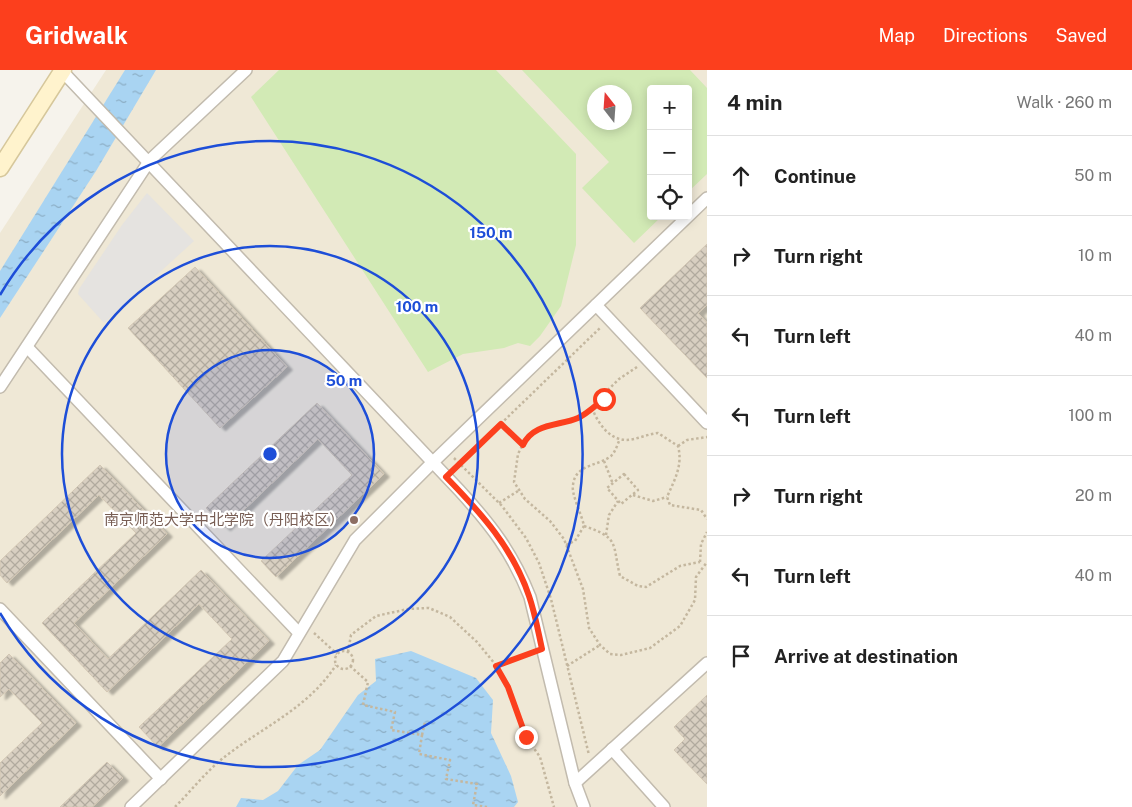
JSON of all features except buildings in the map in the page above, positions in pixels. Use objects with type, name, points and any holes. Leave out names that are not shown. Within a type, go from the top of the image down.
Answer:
[{"type":"street","points":[[0,387],[148,162],[246,70]]},
{"type":"street","points":[[0,168],[62,71],[492,526],[512,556],[530,597],[575,782],[584,807]]},
{"type":"street","points":[[131,807],[283,661],[355,540],[432,463],[707,198]]},
{"type":"street","points":[[596,305],[707,423]]},
{"type":"street","points":[[27,347],[302,629]]},
{"type":"street","points":[[0,609],[160,779]]},
{"type":"street","points":[[575,782],[707,663]]},
{"type":"street","points":[[612,749],[664,807]]},
{"type":"path","points":[[446,477],[609,319]]},
{"type":"path","points":[[647,360],[619,379],[609,389],[604,399],[580,417],[564,423],[546,425],[537,430],[523,445],[515,469],[514,482],[518,491],[550,521],[564,538],[583,589],[589,628],[600,645],[610,654],[621,656],[650,648],[680,626],[695,600],[696,577],[707,562]]},
{"type":"path","points":[[592,408],[603,428],[614,437],[627,440],[658,433],[678,446],[681,457],[679,468],[667,497],[670,505],[701,510],[707,519]]},
{"type":"path","points":[[501,424],[523,445]]},
{"type":"path","points":[[678,446],[687,440],[707,437]]},
{"type":"path","points":[[566,545],[575,541],[584,526],[572,486],[575,476],[590,464],[604,461],[615,450],[620,439]]},
{"type":"path","points":[[604,461],[612,484]]},
{"type":"path","points":[[624,474],[638,490],[632,495],[621,504],[607,488],[624,474]]},
{"type":"path","points":[[499,503],[518,491]]},
{"type":"path","points":[[632,495],[653,501],[667,497]]},
{"type":"path","points":[[606,535],[609,515],[618,501]]},
{"type":"path","points":[[584,526],[606,535],[614,544],[620,576],[638,586],[646,587],[680,566],[700,562]]},
{"type":"path","points":[[707,532],[701,544],[700,562],[707,570]]},
{"type":"path","points":[[348,652],[342,651],[337,654],[334,659],[336,665],[344,669],[350,666],[353,660],[348,652],[352,635],[376,616],[408,609],[429,608],[450,618],[477,642],[496,666],[508,687],[526,737],[540,757],[554,807]]},
{"type":"path","points":[[302,629],[337,654]]},
{"type":"path","points":[[567,666],[600,645]]},
{"type":"path","points":[[496,666],[542,649]]},
{"type":"path","points":[[175,807],[224,757],[303,704],[328,678],[336,665]]},
{"type":"path","points":[[350,666],[368,682],[363,705],[395,712],[391,730],[422,735]]},
{"type":"path","points":[[425,722],[419,754],[450,760],[446,779],[477,784],[473,804],[487,807]]},
{"type":"shaded area","name":"南京师范大学中北学院（丹阳校区）","points":[[106,70],[707,70],[707,807],[0,807],[0,233]]},
{"type":"shaded area","points":[[147,193],[194,241],[104,323],[78,294],[79,289],[122,225]]},
{"type":"green space","points":[[279,70],[496,70],[576,154],[576,245],[561,306],[540,336],[530,346],[518,343],[504,348],[463,354],[428,372],[251,97]]},
{"type":"green space","points":[[522,70],[690,70],[707,88],[707,174],[692,188],[692,85],[647,85],[647,220],[658,220],[634,243],[582,188],[609,162]]},
{"type":"water","points":[[125,70],[156,70],[96,171],[0,318],[0,271]]},
{"type":"water","points":[[411,651],[476,678],[493,700],[491,733],[511,776],[518,802],[514,807],[236,807],[241,798],[263,800],[278,791],[298,765],[320,750],[358,695],[376,681],[375,659]]},
{"type":"place","name":"南京师范大学中北学院（丹阳校区）","points":[[354,520]]},
{"type":"route","points":[[526,737],[508,687],[496,666],[542,649],[530,597],[512,556],[492,526],[446,477],[501,424],[523,445],[525,440],[537,430],[546,425],[564,423],[580,417],[604,399]]}]
